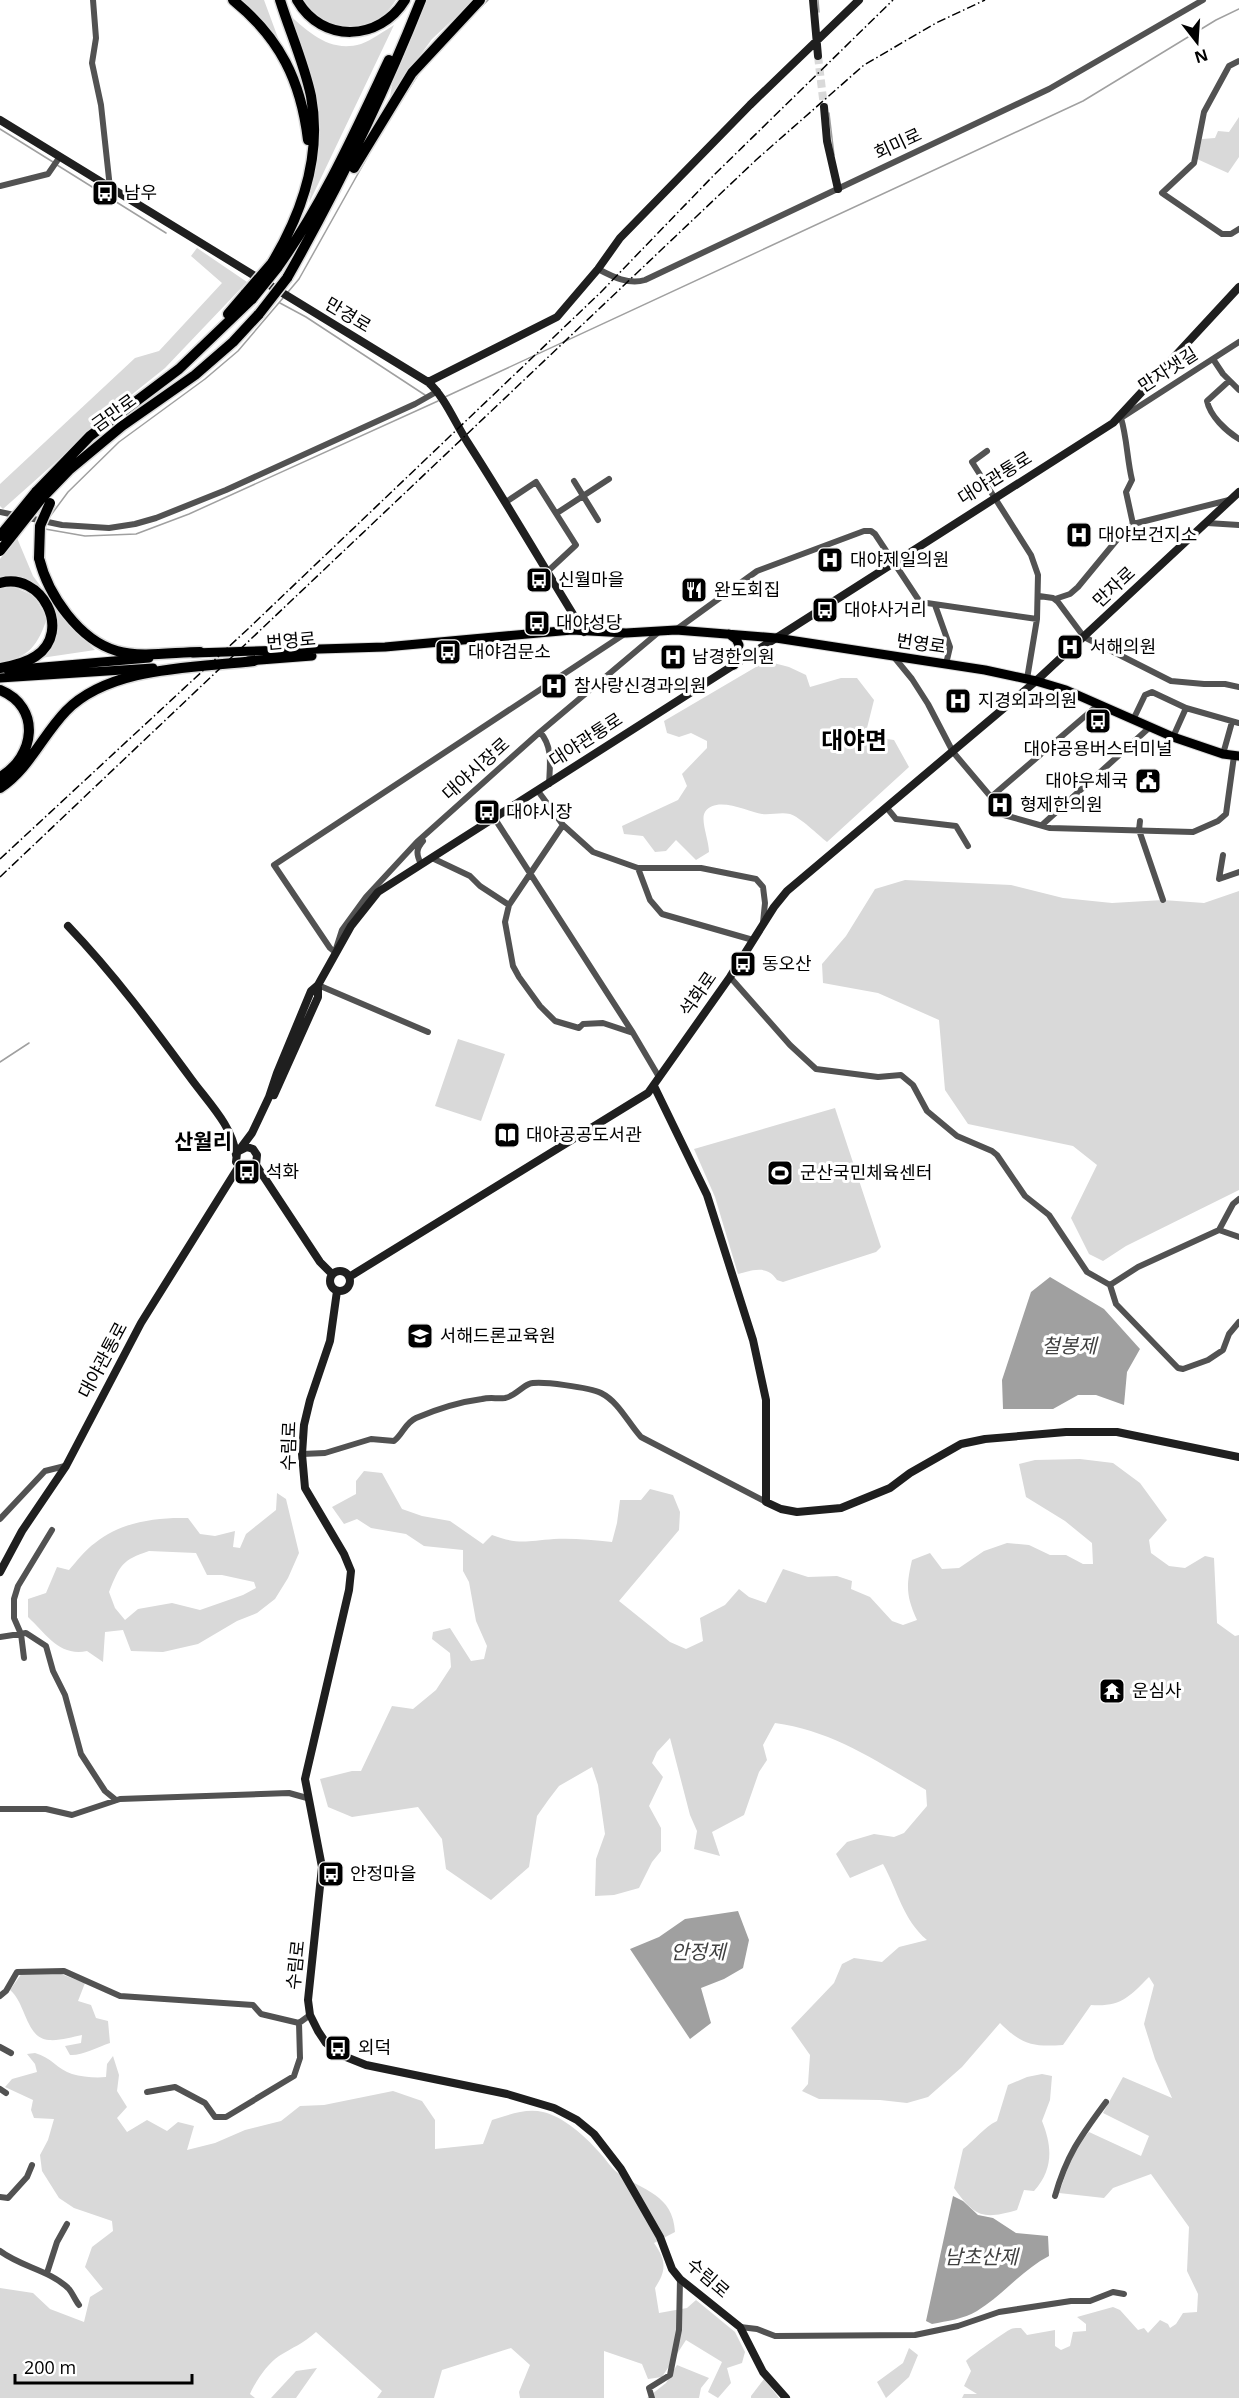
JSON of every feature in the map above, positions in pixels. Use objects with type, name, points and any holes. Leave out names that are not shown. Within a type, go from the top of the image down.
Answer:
[{"type":"highway","points":[[233,0],[265,28],[284,57],[297,87],[305,117],[308,141],[306,170],[285,240]]},
{"type":"highway","points":[[274,266],[300,209],[312,155],[314,125],[311,97],[305,73],[280,0]]},
{"type":"highway","points":[[297,0],[311,18],[323,26],[334,31],[349,33],[375,28],[389,19],[405,0]]},
{"type":"highway","points":[[274,266],[310,220],[393,50],[414,0]]},
{"type":"highway","points":[[323,215],[368,126],[421,0]]},
{"type":"highway","points":[[323,215],[344,186],[384,116],[412,73],[480,0]]},
{"type":"highway","name":"금만로","points":[[0,536],[40,496],[105,439],[195,375],[233,342],[259,314],[287,278],[323,215]]},
{"type":"highway","name":"금만로","points":[[0,551],[40,496],[90,436],[179,369],[249,296],[274,266]]},
{"type":"highway","points":[[0,524],[40,496]]},
{"type":"highway","points":[[40,496],[39,558],[42,572],[60,602],[86,633],[100,644],[116,651],[129,653],[200,652]]},
{"type":"highway","points":[[0,583],[19,582],[31,586],[45,599],[52,619],[49,639],[37,656],[0,669]]},
{"type":"highway","points":[[0,788],[24,767],[65,712],[79,699],[101,686],[135,675],[254,661]]},
{"type":"highway","points":[[0,690],[8,693],[21,705],[27,719],[30,737],[15,765],[0,777]]},
{"type":"main road","points":[[813,0],[818,56]]},
{"type":"main road","points":[[428,382],[557,317],[598,269],[620,238],[859,0]]},
{"type":"main road","points":[[824,107],[827,141],[837,189]]},
{"type":"main road","name":"만경로","points":[[0,120],[56,162],[110,189],[428,382],[439,392],[584,632]]},
{"type":"main road","name":"대야관통로","points":[[240,1150],[252,1133],[269,1098],[293,1031],[311,991],[318,985],[335,952],[366,905],[378,892],[1117,421],[1239,286]]},
{"type":"main road","name":"만자로","points":[[1032,680],[1084,637],[1239,492]]},
{"type":"main road","name":"번영로","points":[[0,669],[109,663],[200,652],[385,647],[572,630],[584,632]]},
{"type":"main road","name":"번영로","points":[[0,678],[392,651],[584,632],[626,633],[676,630],[776,638],[946,664],[1032,680],[1066,690],[1173,737],[1223,754],[1236,756]]},
{"type":"main road","points":[[729,634],[736,639],[739,645],[734,665]]},
{"type":"main road","name":"석화로","points":[[349,1277],[639,1099],[654,1086],[730,977],[763,924],[788,891],[953,752],[1032,680]]},
{"type":"main road","points":[[69,925],[107,968],[232,1135],[240,1150],[236,1162],[239,1166],[249,1169],[256,1164],[258,1160],[256,1152],[250,1148],[240,1150]]},
{"type":"main road","name":"대야관통로","points":[[256,1152],[256,1134],[318,997],[318,985]]},
{"type":"main road","points":[[654,1086],[706,1195],[761,1370],[766,1400],[766,1502],[781,1509],[797,1512],[841,1508],[890,1488],[910,1473],[961,1444],[985,1439],[1066,1432],[1118,1432],[1239,1457]]},
{"type":"main road","name":"수림로","points":[[256,1164],[320,1262],[332,1274],[330,1285],[337,1291],[330,1341],[304,1425],[302,1454],[305,1488],[344,1554],[351,1571],[349,1590],[304,1779],[322,1866],[309,1993],[310,2015],[326,2043],[341,2055],[366,2066],[507,2094],[554,2108],[577,2120],[594,2134],[621,2169],[660,2237],[672,2269],[680,2279],[740,2327],[762,2372],[786,2398]]},
{"type":"main road","name":"대야관통로","points":[[0,1572],[22,1531],[66,1466],[141,1323],[239,1166]]},
{"type":"main road","points":[[332,1274],[340,1271],[349,1277],[348,1288],[337,1291]]},
{"type":"street","points":[[93,0],[96,38],[92,63],[101,105],[110,189]]},
{"type":"street","name":"회미로","points":[[598,269],[634,283],[645,280],[1049,89],[1203,0]]},
{"type":"street","points":[[1239,62],[1229,66],[1204,112],[1194,163],[1162,193],[1222,234],[1231,234],[1239,228]]},
{"type":"street","points":[[0,186],[48,174],[56,162]]},
{"type":"street","name":"만자샛길","points":[[1117,421],[1239,342]]},
{"type":"street","points":[[1213,358],[1229,381],[1239,390]]},
{"type":"street","points":[[1229,381],[1206,401],[1208,408],[1224,428],[1239,440]]},
{"type":"street","points":[[0,512],[48,522],[109,528],[156,518],[226,490],[439,392]]},
{"type":"street","points":[[1117,421],[1125,431],[1132,480],[1126,492],[1132,524]]},
{"type":"street","points":[[987,451],[972,462],[1031,555],[1038,575],[1039,596],[1032,680]]},
{"type":"street","points":[[557,513],[609,479]]},
{"type":"street","points":[[574,481],[598,520]]},
{"type":"street","points":[[506,502],[536,482],[576,545],[547,572]]},
{"type":"street","points":[[1039,596],[1055,599],[1070,594],[1132,524],[1239,497]]},
{"type":"street","points":[[1208,523],[1239,525]]},
{"type":"street","points":[[676,630],[757,572],[864,531],[871,531],[875,534],[920,602],[1037,619]]},
{"type":"street","points":[[1055,599],[1084,637],[1171,681],[1239,687]]},
{"type":"street","points":[[935,605],[950,647],[946,664]]},
{"type":"street","name":"대야시장로","points":[[335,952],[342,930],[366,897],[417,842],[540,732],[660,630]]},
{"type":"street","points":[[335,952],[274,865],[626,633]]},
{"type":"street","points":[[894,657],[923,696],[953,752],[991,797],[995,811],[1004,815],[1061,828],[1193,832],[1218,821],[1226,814],[1236,756]]},
{"type":"street","points":[[1132,720],[1145,695],[1152,692],[1186,708],[1235,722],[1223,754]]},
{"type":"street","points":[[991,797],[1098,705]]},
{"type":"street","points":[[1173,737],[1186,708]]},
{"type":"street","points":[[1042,825],[1150,727]]},
{"type":"street","points":[[540,732],[548,742],[549,784]]},
{"type":"street","points":[[538,791],[563,825],[592,852],[638,868],[700,868],[756,879],[763,887],[765,903],[763,924]]},
{"type":"street","points":[[887,808],[896,819],[956,826],[968,846]]},
{"type":"street","points":[[495,819],[659,1077]]},
{"type":"street","points":[[421,864],[417,855],[417,847],[441,820]]},
{"type":"street","points":[[1140,821],[1139,831],[1162,900]]},
{"type":"street","points":[[563,825],[509,905],[505,922],[513,966],[540,1006],[555,1021],[579,1028],[583,1024],[603,1023],[633,1033]]},
{"type":"street","points":[[1223,855],[1220,879],[1239,872]]},
{"type":"street","points":[[432,858],[470,876],[509,905]]},
{"type":"street","points":[[638,868],[650,900],[662,914],[753,939]]},
{"type":"street","points":[[730,977],[790,1045],[816,1069],[878,1077],[901,1075],[913,1085],[927,1111],[949,1130],[957,1136],[992,1150],[1025,1196],[1049,1215],[1087,1272],[1110,1285],[1116,1305],[1178,1368],[1183,1370],[1223,1350],[1229,1334],[1239,1322]]},
{"type":"street","points":[[318,985],[428,1032]]},
{"type":"street","points":[[1110,1285],[1138,1267],[1219,1230],[1233,1204],[1239,1199]]},
{"type":"street","points":[[1219,1230],[1239,1236]]},
{"type":"street","points":[[302,1454],[325,1453],[371,1439],[394,1441],[410,1422],[434,1410],[480,1399],[503,1398],[529,1384],[543,1382],[592,1390],[602,1394],[621,1411],[628,1424],[641,1437],[766,1502]]},
{"type":"street","points":[[0,1519],[45,1471],[66,1466]]},
{"type":"street","points":[[24,1658],[21,1634],[14,1618],[16,1593],[52,1530]]},
{"type":"street","points":[[0,1637],[26,1633],[46,1646],[53,1671],[65,1695],[81,1755],[105,1791],[116,1800]]},
{"type":"street","points":[[0,1809],[46,1809],[72,1815],[116,1800],[289,1793],[307,1798]]},
{"type":"street","points":[[0,1996],[6,1991],[17,1972],[64,1971],[120,1996],[253,2005],[261,2014],[299,2023],[310,2015]]},
{"type":"street","points":[[147,2092],[175,2087],[205,2103],[214,2117],[226,2117],[294,2076],[300,2058],[299,2023]]},
{"type":"street","points":[[0,2048],[11,2053]]},
{"type":"street","points":[[1055,2196],[1063,2169],[1075,2144],[1106,2102]]},
{"type":"street","points":[[0,2197],[8,2198],[27,2177],[32,2165]]},
{"type":"street","points":[[47,2273],[57,2242],[67,2224]]},
{"type":"street","points":[[0,2251],[8,2257],[47,2273],[68,2288],[79,2305]]},
{"type":"street","points":[[652,2398],[649,2388],[670,2375],[679,2330],[680,2279]]},
{"type":"street","points":[[740,2327],[775,2336],[915,2335],[958,2326],[999,2312],[1071,2301],[1090,2301],[1113,2292],[1124,2294]]},
{"type":"shaded area","points":[[238,0],[264,0],[281,46],[264,21]]},
{"type":"shaded area","points":[[304,0],[396,0],[375,22],[362,27],[350,28],[325,21]]},
{"type":"shaded area","points":[[421,0],[474,0],[432,39],[390,97],[392,85]]},
{"type":"shaded area","points":[[287,13],[312,34],[339,46],[361,44],[394,25],[309,203],[315,168],[318,102],[304,53]]},
{"type":"shaded area","points":[[1239,117],[1239,157],[1228,173],[1197,159],[1202,139],[1215,138],[1218,131],[1229,132]]},
{"type":"shaded area","points":[[197,248],[247,282],[165,368],[130,396],[3,509],[0,506],[0,484],[135,358],[159,351],[222,283],[191,256]]},
{"type":"shaded area","points":[[17,538],[33,576],[64,618],[95,650],[41,658],[57,634],[51,605],[33,581],[0,576],[0,559]]},
{"type":"shaded area","points":[[14,587],[34,596],[47,618],[40,636],[31,649],[18,657],[0,662],[0,589]]},
{"type":"shaded area","points":[[766,661],[789,667],[806,675],[810,687],[841,678],[857,678],[874,700],[867,728],[880,738],[894,740],[909,767],[827,842],[804,822],[790,814],[762,814],[724,805],[710,807],[705,812],[709,852],[696,860],[676,840],[666,851],[655,852],[643,836],[624,834],[622,826],[678,800],[687,786],[682,774],[707,748],[707,741],[691,733],[679,737],[667,733],[664,721]]},
{"type":"shaded area","points":[[905,880],[1011,885],[1063,898],[1112,903],[1163,900],[1204,903],[1239,891],[1239,1190],[1126,1246],[1103,1261],[1089,1254],[1071,1218],[1097,1165],[1073,1146],[968,1124],[945,1090],[939,1020],[878,993],[823,983],[822,964],[846,936],[875,889]]},
{"type":"shaded area","points":[[458,1039],[505,1054],[481,1121],[435,1106]]},
{"type":"shaded area","name":"군산국민체육센터","points":[[835,1108],[881,1247],[876,1252],[783,1282],[764,1270],[738,1274],[715,1197],[694,1149]]},
{"type":"shaded area","points":[[1080,1459],[1113,1463],[1140,1483],[1167,1520],[1149,1540],[1151,1553],[1169,1566],[1185,1568],[1205,1556],[1214,1558],[1217,1623],[1235,1636],[1239,1635],[1239,2398],[962,2398],[964,2394],[977,2394],[964,2386],[971,2371],[966,2361],[1012,2329],[1021,2328],[1027,2335],[1055,2330],[1055,2346],[1061,2350],[1070,2346],[1073,2332],[1086,2331],[1086,2324],[1077,2317],[1113,2307],[1120,2310],[1138,2330],[1144,2328],[1148,2333],[1160,2320],[1168,2324],[1170,2328],[1176,2324],[1183,2313],[1197,2312],[1198,2294],[1187,2271],[1189,2227],[1151,2174],[1113,2188],[1104,2198],[1059,2193],[1075,2148],[1089,2132],[1141,2156],[1149,2136],[1103,2113],[1123,2077],[1172,2098],[1155,2059],[1144,2024],[1154,1985],[1149,1977],[1124,1999],[1110,2004],[1091,2005],[1063,2045],[1044,2046],[1028,2043],[1015,2036],[1000,2023],[962,2067],[928,2097],[907,2103],[819,2099],[802,2091],[808,2084],[810,2055],[791,2028],[834,1983],[842,1964],[854,1958],[882,1962],[899,1947],[927,1940],[906,1914],[883,1864],[850,1878],[836,1854],[847,1842],[874,1834],[894,1837],[904,1833],[927,1806],[926,1790],[872,1758],[835,1740],[815,1732],[775,1723],[763,1745],[767,1760],[759,1772],[744,1815],[712,1832],[720,1856],[694,1849],[697,1831],[690,1815],[670,1738],[657,1752],[652,1763],[663,1777],[649,1806],[661,1828],[661,1851],[652,1862],[639,1888],[614,1895],[595,1896],[596,1859],[605,1834],[598,1785],[592,1767],[559,1786],[549,1799],[537,1816],[529,1867],[491,1900],[446,1869],[442,1839],[418,1807],[352,1817],[328,1807],[320,1779],[361,1771],[392,1706],[413,1709],[436,1690],[451,1667],[450,1653],[432,1639],[433,1632],[450,1628],[471,1661],[484,1659],[487,1646],[476,1621],[469,1582],[463,1571],[463,1550],[424,1546],[406,1534],[371,1528],[357,1519],[344,1524],[332,1507],[356,1494],[356,1481],[364,1471],[382,1473],[402,1509],[422,1516],[450,1521],[483,1544],[492,1535],[516,1541],[568,1539],[612,1542],[620,1500],[641,1500],[650,1489],[673,1495],[680,1512],[679,1530],[619,1601],[670,1642],[686,1649],[703,1641],[700,1618],[725,1605],[739,1589],[749,1597],[766,1603],[783,1569],[808,1577],[837,1576],[852,1581],[851,1589],[870,1597],[892,1621],[903,1625],[917,1620],[908,1591],[912,1560],[930,1553],[942,1569],[959,1568],[984,1551],[1007,1543],[1029,1545],[1050,1555],[1066,1555],[1083,1564],[1093,1564],[1092,1543],[1065,1521],[1026,1497],[1019,1464],[1035,1460]]},
{"type":"shaded area","points":[[277,1493],[286,1499],[299,1553],[288,1578],[275,1599],[257,1613],[237,1621],[198,1644],[163,1652],[131,1651],[123,1630],[105,1632],[103,1662],[87,1651],[69,1651],[54,1643],[28,1617],[28,1599],[46,1593],[57,1567],[69,1570],[91,1546],[116,1530],[151,1520],[188,1518],[200,1534],[215,1536],[235,1531],[233,1547],[240,1548],[246,1534],[276,1510]],"holes":[[[149,1551],[196,1553],[207,1575],[222,1575],[254,1582],[256,1588],[200,1610],[172,1603],[138,1609],[125,1620],[115,1608],[109,1592],[116,1575],[127,1561]]]},
{"type":"shaded area","points":[[22,1973],[61,1974],[85,1983],[78,2001],[91,2005],[96,2018],[108,2021],[110,2043],[84,2053],[70,2055],[65,2046],[81,2043],[82,2035],[49,2040],[35,2034],[20,2003],[10,1990]]},
{"type":"shaded area","points":[[35,2053],[46,2057],[67,2072],[93,2077],[106,2077],[107,2064],[113,2056],[119,2075],[117,2091],[127,2107],[117,2118],[127,2132],[147,2120],[167,2131],[178,2122],[194,2126],[187,2150],[215,2143],[245,2130],[281,2121],[300,2106],[324,2105],[393,2091],[422,2101],[435,2120],[435,2149],[483,2144],[492,2120],[504,2116],[530,2111],[551,2114],[581,2134],[615,2171],[663,2201],[673,2219],[675,2232],[654,2243],[664,2265],[662,2276],[655,2288],[659,2313],[687,2308],[696,2300],[735,2332],[745,2352],[742,2363],[727,2368],[731,2383],[718,2398],[708,2392],[722,2362],[686,2340],[662,2377],[648,2379],[642,2364],[604,2351],[604,2398],[520,2398],[519,2392],[530,2365],[511,2348],[442,2370],[434,2398],[377,2398],[382,2391],[316,2332],[271,2363],[250,2394],[255,2398],[0,2398],[0,2288],[33,2293],[50,2309],[84,2322],[90,2297],[103,2289],[85,2267],[92,2247],[113,2231],[112,2221],[74,2208],[59,2198],[42,2171],[40,2155],[48,2140],[54,2119],[34,2118],[31,2110],[33,2100],[5,2087],[12,2079],[37,2072],[35,2064],[27,2054]]},
{"type":"shaded area","points":[[1042,2074],[1052,2076],[1050,2100],[1042,2121],[1049,2148],[1045,2174],[1034,2191],[1024,2190],[1017,2210],[996,2215],[981,2214],[968,2205],[954,2188],[963,2149],[997,2121],[1008,2085]]},
{"type":"shaded area","points":[[909,2348],[918,2355],[909,2377],[886,2398],[877,2382],[903,2363]]},
{"type":"shaded area","points":[[677,2365],[709,2378],[701,2388],[699,2398],[647,2398],[666,2383]]},
{"type":"shaded area","points":[[317,2368],[296,2398],[271,2398],[296,2371]]},
{"type":"shaded area","points":[[764,2379],[779,2398],[751,2398]]},
{"type":"water","name":"철봉제","points":[[1050,1277],[1104,1309],[1140,1349],[1127,1372],[1124,1405],[1096,1395],[1078,1395],[1053,1409],[1003,1409],[1002,1380],[1031,1292]]},
{"type":"water","name":"안정제","points":[[738,1911],[749,1940],[743,1968],[701,1988],[711,2023],[690,2039],[630,1949],[659,1937],[685,1919]]},
{"type":"water","name":"남초산제","points":[[953,2196],[963,2201],[978,2215],[993,2218],[1016,2233],[1048,2236],[1049,2256],[1030,2268],[972,2314],[932,2324],[926,2321]]},
{"type":"waterway","points":[[482,6],[488,0]]},
{"type":"waterway","points":[[818,0],[819,12]]},
{"type":"waterway","points":[[445,397],[1083,101],[1216,20],[1239,9]]},
{"type":"waterway","points":[[401,101],[421,70]]},
{"type":"waterway","points":[[829,113],[834,155]]},
{"type":"waterway","points":[[0,129],[53,162]]},
{"type":"waterway","points":[[288,292],[299,279],[369,154]]},
{"type":"waterway","points":[[57,165],[166,233]]},
{"type":"waterway","points":[[51,515],[68,492],[119,442],[205,379],[238,351],[283,298]]},
{"type":"waterway","points":[[280,303],[306,317],[425,395]]},
{"type":"waterway","points":[[45,529],[85,536],[136,534],[189,514],[438,401]]},
{"type":"waterway","points":[[0,1062],[29,1043]]},
{"type":"tunnel","points":[[818,56],[824,107]]},
{"type":"railway","points":[[0,859],[249,628],[600,293],[715,174],[893,0]]},
{"type":"railway","points":[[0,877],[756,160],[864,65],[936,23],[985,0]]},
{"type":"place","name":"남우","points":[[105,193]]},
{"type":"place","name":"대야보건지소","points":[[1079,535]]},
{"type":"place","name":"대야제일의원","points":[[830,560]]},
{"type":"place","name":"신월마을","points":[[539,580]]},
{"type":"place","name":"완도회집","points":[[694,590]]},
{"type":"place","name":"대야사거리","points":[[825,610]]},
{"type":"place","name":"대야성당","points":[[537,623]]},
{"type":"place","name":"서해의원","points":[[1070,647]]},
{"type":"place","name":"대야검문소","points":[[448,652]]},
{"type":"place","name":"남경한의원","points":[[673,657]]},
{"type":"place","name":"참사랑신경과의원","points":[[554,686]]},
{"type":"place","name":"지경외과의원","points":[[958,701]]},
{"type":"place","name":"대야공용버스터미널","points":[[1098,721]]},
{"type":"place","name":"대야우체국","points":[[1148,781]]},
{"type":"place","name":"형제한의원","points":[[1000,805]]},
{"type":"place","name":"대야시장","points":[[487,812]]},
{"type":"place","name":"동오산","points":[[743,964]]},
{"type":"place","name":"대야공공도서관","points":[[507,1135]]},
{"type":"place","name":"석화","points":[[247,1172]]},
{"type":"place","name":"군산국민체육센터","points":[[780,1173]]},
{"type":"place","name":"서해드론교육원","points":[[420,1336]]},
{"type":"place","name":"운심사","points":[[1112,1691]]},
{"type":"place","name":"안정마을","points":[[331,1874]]},
{"type":"place","name":"외덕","points":[[338,2048]]},
{"type":"district","name":"대야면","points":[[854,741]]},
{"type":"district","name":"산월리","points":[[203,1142]]}]
